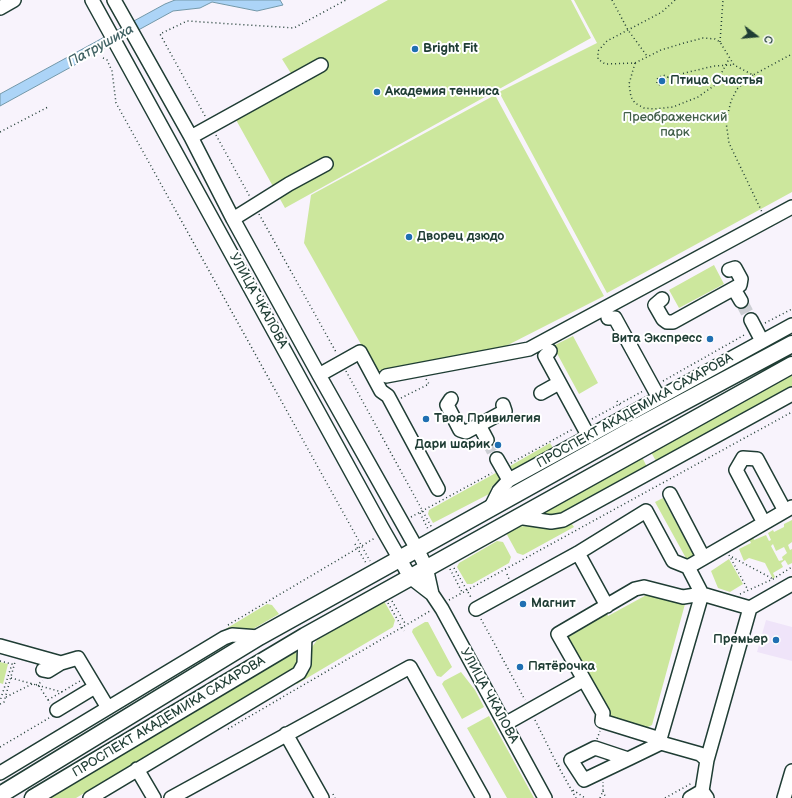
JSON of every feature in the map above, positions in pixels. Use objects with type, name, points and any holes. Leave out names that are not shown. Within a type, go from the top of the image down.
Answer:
[{"type":"main road","name":"ПРОСПЕКТ АКАДЕМИКА САХАРОВА","points":[[0,795],[259,636],[633,429],[792,344]]},
{"type":"main road","name":"ПРОСПЕКТ АКАДЕМИКА САХАРОВА","points":[[33,798],[305,636],[426,567],[792,365]]},
{"type":"street","points":[[0,8],[14,0]]},
{"type":"street","name":"УЛИЦА ЧКАЛОВА","points":[[92,0],[399,558],[410,577],[432,594]]},
{"type":"street","name":"УЛИЦА ЧКАЛОВА","points":[[114,0],[140,50],[191,137],[233,220],[417,549],[426,567],[432,594],[546,798]]},
{"type":"street","points":[[191,137],[321,65]]},
{"type":"street","points":[[233,220],[254,205],[326,164]]},
{"type":"street","points":[[386,376],[422,371],[529,349],[792,207]]},
{"type":"street","points":[[662,299],[655,305],[663,320],[673,322],[740,285],[741,279],[735,268],[728,270]]},
{"type":"street","points":[[734,289],[740,301]]},
{"type":"street","points":[[608,318],[615,318],[659,398]]},
{"type":"street","points":[[751,320],[762,341]]},
{"type":"street","name":"ПРОСПЕКТ АКАДЕМИКА САХАРОВА","points":[[490,509],[499,491],[509,480],[792,325]]},
{"type":"street","points":[[550,351],[545,356],[589,437]]},
{"type":"street","points":[[319,375],[360,352],[381,391],[388,396],[438,489]]},
{"type":"street","points":[[541,393],[559,383]]},
{"type":"street","points":[[517,517],[551,522],[563,520],[792,394]]},
{"type":"street","points":[[451,399],[447,405],[460,430],[466,432],[505,411],[503,405]]},
{"type":"street","points":[[479,425],[487,440]]},
{"type":"street","points":[[688,567],[703,557],[728,552],[764,523],[788,509],[757,459],[743,458],[736,470],[764,523]]},
{"type":"street","points":[[497,459],[509,480]]},
{"type":"street","points":[[670,494],[703,557]]},
{"type":"street","points":[[476,609],[578,553],[646,511],[673,561],[688,567],[702,594],[661,741],[628,759],[584,780],[571,760],[595,748],[628,759]]},
{"type":"street","points":[[578,553],[607,606]]},
{"type":"street","points":[[690,798],[705,794],[707,760],[750,608],[792,584]]},
{"type":"street","points":[[707,760],[700,754],[602,721],[603,713],[558,634],[635,589],[644,587],[683,598],[702,594],[750,608]]},
{"type":"street","name":"ПРОСПЕКТ АКАДЕМИКА САХАРОВА","points":[[0,773],[224,638],[232,635],[259,636]]},
{"type":"street","points":[[90,798],[299,673],[304,664],[305,636]]},
{"type":"street","points":[[0,646],[61,663]]},
{"type":"street","points":[[43,670],[48,671],[61,663],[78,658],[108,708]]},
{"type":"street","points":[[171,798],[410,666],[483,798]]},
{"type":"street","points":[[505,724],[583,680]]},
{"type":"street","points":[[54,714],[95,687]]},
{"type":"street","points":[[286,734],[322,798]]},
{"type":"street","points":[[137,769],[154,798]]},
{"type":"street","points":[[784,798],[792,771]]},
{"type":"path","points":[[346,0],[294,28],[188,21],[160,34],[438,538]]},
{"type":"path","points":[[612,0],[628,30],[647,57]]},
{"type":"path","points":[[675,0],[662,12],[607,41],[598,51],[598,59],[605,64],[635,63],[661,50],[703,38],[714,39],[720,42]]},
{"type":"path","points":[[723,0],[720,42],[734,65],[753,75]]},
{"type":"path","points":[[766,221],[729,143],[726,122],[731,101],[737,89],[753,75],[792,54]]},
{"type":"path","points":[[103,58],[107,60],[112,71],[116,103],[361,546]]},
{"type":"path","points":[[635,63],[629,84],[631,97],[635,103],[644,108],[654,109],[673,107],[698,97],[715,85],[729,59]]},
{"type":"path","points":[[668,78],[663,75],[657,79],[657,84],[661,85],[668,78],[714,66],[734,65]]},
{"type":"path","points":[[0,132],[48,106]]},
{"type":"path","points":[[398,400],[429,384],[422,371]]},
{"type":"path","points":[[728,552],[773,579]]},
{"type":"path","points":[[728,552],[748,590]]},
{"type":"path","points":[[736,596],[773,579],[792,567]]},
{"type":"path","points":[[476,609],[576,798]]},
{"type":"path","points":[[0,704],[4,702],[18,652]]},
{"type":"path","points":[[0,661],[12,664],[0,701]]},
{"type":"path","points":[[11,678],[62,692]]},
{"type":"path","points":[[48,700],[82,680]]},
{"type":"path","points":[[5,698],[32,684]]},
{"type":"path","points":[[0,747],[54,714]]},
{"type":"path","points":[[595,748],[602,721]]},
{"type":"path","points":[[558,766],[571,760]]},
{"type":"path","points":[[571,789],[585,798]]},
{"type":"path","points":[[603,791],[606,798]]},
{"type":"shaded area","name":"Премьер","points":[[766,620],[792,627],[792,661],[757,652]]},
{"type":"green space","name":"Академия тенниса","points":[[388,0],[571,0],[591,38],[285,208],[230,109],[292,75],[282,59]]},
{"type":"green space","name":"Преображенский парк","points":[[574,0],[792,0],[792,192],[607,293],[499,92],[597,43]]},
{"type":"green space","points":[[495,95],[604,296],[502,348],[376,371],[304,243],[311,195]]},
{"type":"green space","points":[[714,265],[724,284],[679,308],[669,290]]},
{"type":"green space","points":[[573,336],[598,383],[579,394],[553,346]]},
{"type":"green space","points":[[792,375],[792,389],[657,463],[651,452]]},
{"type":"green space","points":[[550,443],[555,451],[518,471],[513,470],[510,466]]},
{"type":"green space","points":[[642,457],[647,467],[561,515],[537,516]]},
{"type":"green space","points":[[501,470],[501,480],[492,486],[489,494],[433,523],[428,514],[429,510]]},
{"type":"green space","points":[[663,498],[694,556],[687,560],[655,502]]},
{"type":"green space","points":[[792,520],[792,542],[788,545],[790,550],[792,549],[792,563],[788,565],[785,560],[781,563],[783,567],[773,573],[775,577],[773,579],[765,563],[749,558],[744,561],[739,549],[751,543],[749,539],[753,537],[754,540],[766,535],[769,541],[771,540],[768,533],[784,527],[784,524]],"holes":[[[773,544],[776,551],[784,547],[787,553],[782,557],[783,560],[779,561],[771,546]]]},
{"type":"green space","points":[[570,521],[574,527],[523,555],[517,553],[505,531],[515,526],[557,527]]},
{"type":"green space","points":[[497,541],[503,542],[511,557],[509,563],[472,584],[467,584],[457,567],[459,563]]},
{"type":"green space","points":[[729,559],[743,584],[730,592],[718,588],[711,571]]},
{"type":"green space","points":[[650,593],[685,604],[652,725],[646,728],[612,718],[567,638],[607,614],[608,616]]},
{"type":"green space","points":[[384,601],[395,620],[393,627],[297,684],[296,682],[307,674],[311,668],[312,647],[317,640]]},
{"type":"green space","points":[[267,604],[272,605],[279,614],[253,629],[230,630],[209,639]]},
{"type":"green space","points":[[425,622],[428,622],[452,667],[441,677],[437,676],[412,632],[413,629]]},
{"type":"green space","points":[[296,652],[299,660],[296,667],[76,798],[49,798]]},
{"type":"green space","points":[[0,662],[8,664],[3,684],[0,683]]},
{"type":"green space","points":[[461,672],[475,690],[484,707],[462,719],[442,684],[444,681]]},
{"type":"green space","points":[[489,716],[534,798],[507,798],[467,728]]},
{"type":"water","name":"Патрушиха","points":[[175,0],[280,0],[283,5],[257,11],[212,2],[200,8],[173,11],[0,106],[0,94],[165,4]]},
{"type":"tunnel","points":[[741,301],[751,320]]},
{"type":"tunnel","points":[[487,440],[497,459]]},
{"type":"place","name":"Bright Fit","points":[[415,49]]},
{"type":"place","name":"Птица Счастья","points":[[662,81]]},
{"type":"place","name":"Академия тенниса","points":[[377,92]]},
{"type":"place","name":"Дворец дзюдо","points":[[409,237]]},
{"type":"place","name":"Вита Экспресс","points":[[710,339]]},
{"type":"place","name":"Твоя Привилегия","points":[[426,419]]},
{"type":"place","name":"Дари шарик","points":[[498,445]]},
{"type":"place","name":"Магнит","points":[[523,604]]},
{"type":"place","name":"Премьер","points":[[776,640]]},
{"type":"place","name":"Пятёрочка","points":[[520,667]]}]
